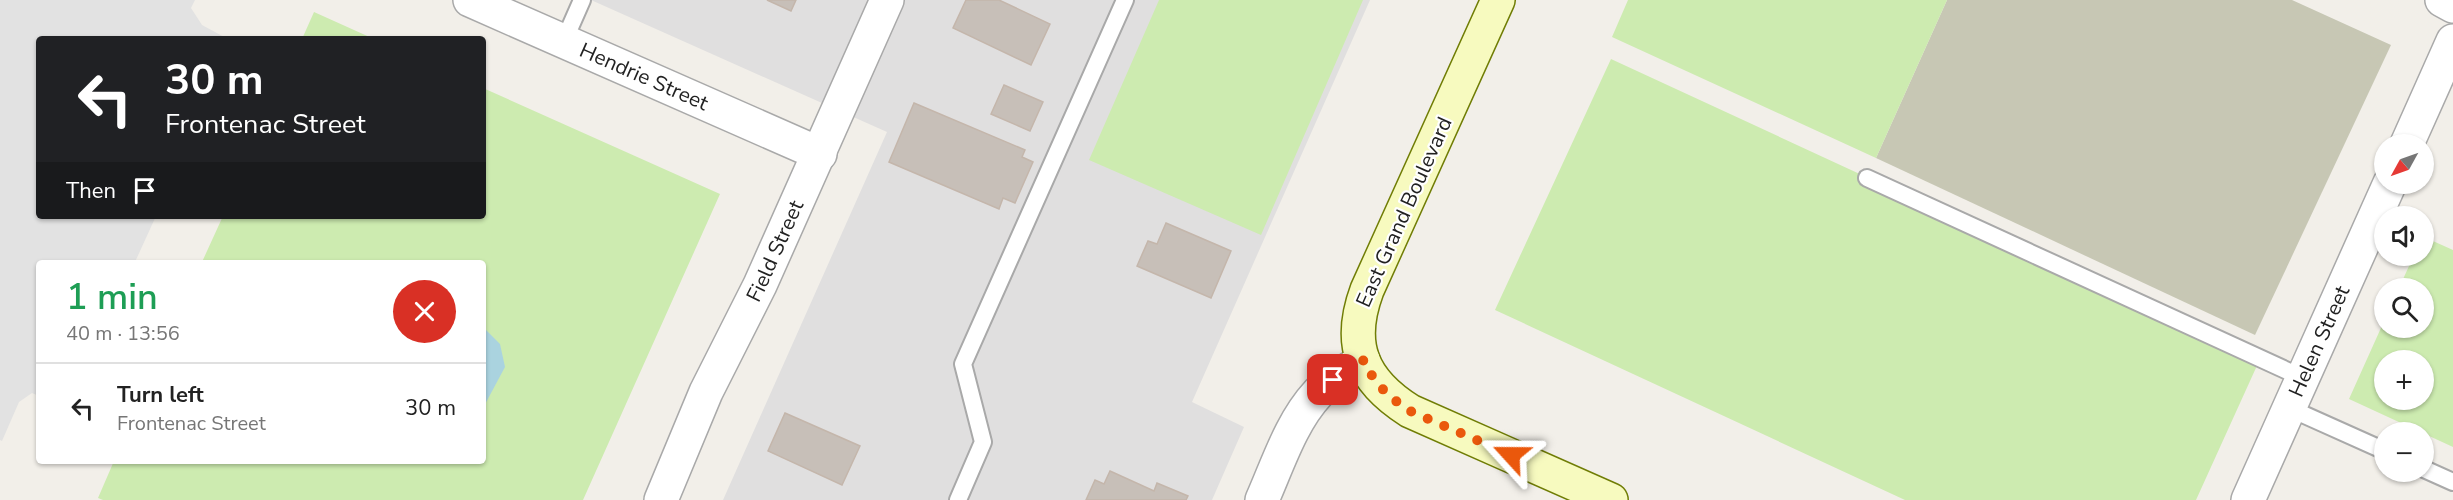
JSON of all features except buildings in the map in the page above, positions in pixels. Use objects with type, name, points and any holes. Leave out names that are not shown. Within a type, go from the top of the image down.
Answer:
[{"type":"main road","name":"East Grand Boulevard","points":[[1498,0],[1367,290],[1359,312],[1358,329],[1364,360],[1368,370],[1384,391],[1410,411],[1611,500]]},
{"type":"street","name":"Hendrie Street","points":[[470,0],[820,154]]},
{"type":"street","name":"Field Street","points":[[661,500],[706,392],[760,285],[888,0]]},
{"type":"street","points":[[2442,0],[2453,6]]},
{"type":"street","points":[[2411,134],[2453,41]]},
{"type":"street","name":"Helen Street","points":[[2248,500],[2385,194]]},
{"type":"street","points":[[1262,500],[1292,431],[1318,393],[1345,371],[1364,360]]},
{"type":"lane","points":[[564,41],[582,0]]},
{"type":"lane","points":[[958,500],[982,442],[963,364],[1125,0]]},
{"type":"lane","points":[[1867,178],[2303,378]]},
{"type":"lane","points":[[2289,408],[2374,446]]},
{"type":"lane","points":[[2434,473],[2453,482]]},
{"type":"shaded area","points":[[0,0],[195,0],[191,8],[202,25],[222,36],[36,36],[36,219],[155,219],[136,260],[36,260],[36,395],[32,393],[19,402],[2,441],[0,440]]},
{"type":"shaded area","points":[[591,0],[1370,0],[1192,402],[1244,427],[1212,500],[723,500],[887,132]]},
{"type":"shaded area","points":[[1947,0],[2292,0],[2391,45],[2255,335],[1876,158]]},
{"type":"green space","points":[[1159,0],[1363,0],[1261,235],[1089,160]]},
{"type":"green space","points":[[1628,0],[1947,0],[1876,158],[1612,37]]},
{"type":"green space","points":[[314,12],[367,36],[303,36]]},
{"type":"green space","points":[[1611,59],[2260,359],[2196,500],[1905,500],[1495,310]]},
{"type":"green space","points":[[486,89],[720,194],[583,500],[103,500],[98,498],[113,464],[486,464],[486,260],[203,260],[222,219],[486,219]]},
{"type":"green space","points":[[2434,241],[2453,250],[2453,447],[2434,438],[2434,422],[2399,422],[2349,399],[2376,338],[2434,338],[2434,278],[2404,278],[2409,266],[2434,266]]},
{"type":"water","points":[[486,330],[500,344],[505,367],[486,402]]},
{"type":"route","points":[[1333,380],[1364,360],[1375,381],[1396,402],[1410,411],[1511,455]]}]
